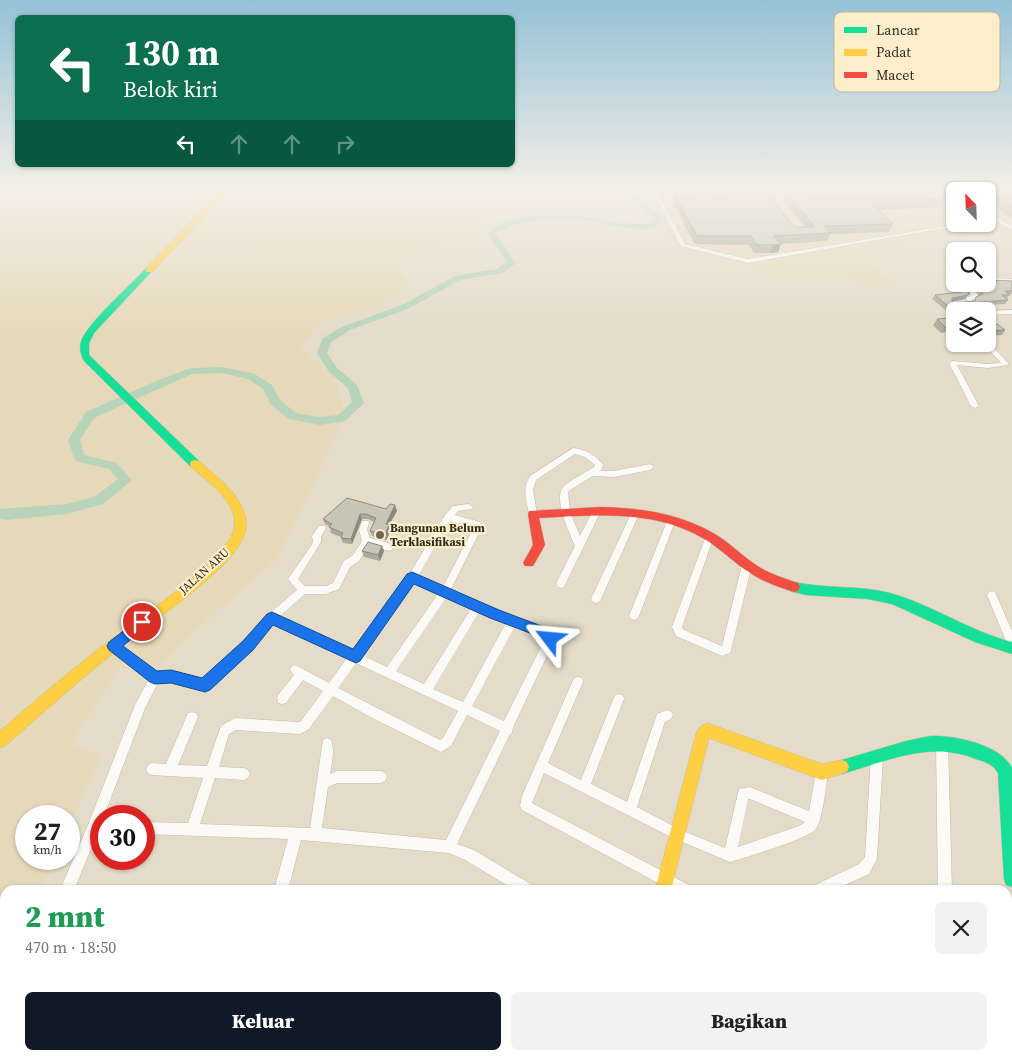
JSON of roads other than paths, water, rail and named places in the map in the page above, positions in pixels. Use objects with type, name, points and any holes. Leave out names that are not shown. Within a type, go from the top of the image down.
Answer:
[{"type":"street","name":"JALAN ARU","points":[[0,741],[117,649],[219,560],[238,536],[241,522],[238,510],[232,501],[87,359],[82,350],[84,339],[92,329],[180,237]]},
{"type":"street","points":[[679,237],[683,245],[745,261],[891,237]]},
{"type":"street","points":[[996,280],[1012,281]]},
{"type":"street","points":[[970,302],[969,298],[976,297],[972,292]]},
{"type":"street","points":[[996,313],[1012,312]]},
{"type":"street","points":[[975,406],[952,363],[988,366],[1006,364],[995,352]]},
{"type":"street","points":[[528,563],[539,545],[529,488],[530,481],[573,451],[580,451],[599,463],[600,467],[565,491],[566,512],[579,545]]},
{"type":"street","points":[[593,473],[614,474],[650,467]]},
{"type":"street","points":[[192,830],[225,730],[235,724],[302,727],[310,720],[412,578],[448,517],[456,508],[469,507]]},
{"type":"street","points":[[533,514],[576,510],[648,512],[672,519],[710,536],[747,565],[797,588],[816,592],[857,593],[889,598],[968,635],[1012,648]]},
{"type":"street","points":[[562,584],[596,511]]},
{"type":"street","points":[[596,598],[636,512]]},
{"type":"street","points":[[389,672],[445,592],[479,525],[448,517]]},
{"type":"street","points":[[634,616],[672,519]]},
{"type":"street","points":[[365,523],[362,530],[367,541]]},
{"type":"street","points":[[303,590],[293,579],[314,548],[316,536],[322,528]]},
{"type":"street","points":[[710,536],[677,627],[681,634],[726,650],[747,565]]},
{"type":"street","points":[[117,649],[155,678],[171,677],[201,685],[208,684],[248,646],[272,618],[303,590],[326,590],[336,586],[347,564],[358,555],[367,541]]},
{"type":"street","points":[[367,541],[389,547]]},
{"type":"street","points":[[412,578],[477,607],[547,634],[550,639],[508,729],[449,846]]},
{"type":"street","points":[[992,595],[1012,643]]},
{"type":"street","points":[[426,691],[477,607]]},
{"type":"street","points":[[272,618],[389,672],[464,710],[508,729]]},
{"type":"street","points":[[282,699],[298,672],[439,746],[447,742],[512,621]]},
{"type":"street","points":[[106,805],[140,705],[155,678]]},
{"type":"street","points":[[578,682],[526,800],[528,808],[664,885],[703,734],[707,730],[822,772],[913,747],[942,743],[965,748],[997,759],[1006,770],[1011,822],[1012,879]]},
{"type":"street","points":[[584,788],[619,699]]},
{"type":"street","points":[[630,810],[661,718],[667,715]]},
{"type":"street","points":[[170,769],[192,717]]},
{"type":"street","points":[[942,743],[945,885]]},
{"type":"street","points":[[315,834],[327,744]]},
{"type":"street","points":[[830,885],[864,869],[871,860],[877,756]]},
{"type":"street","points":[[542,766],[677,834],[730,856],[803,831],[811,826],[814,820],[822,772]]},
{"type":"street","points":[[152,768],[244,774]]},
{"type":"street","points":[[323,783],[337,777],[381,776]]},
{"type":"street","points":[[730,856],[743,793],[750,793],[814,820]]},
{"type":"street","points":[[155,828],[315,834],[449,846],[519,885]]},
{"type":"street","points":[[282,885],[296,834]]},
{"type":"street","points":[[69,885],[90,843]]},
{"type":"waterway","points":[[0,514],[7,515],[67,509],[98,501],[126,480],[113,466],[79,458],[74,440],[90,415],[191,371],[222,370],[251,376],[268,387],[275,402],[293,416],[320,421],[341,418],[358,403],[353,387],[333,370],[322,353],[327,340],[347,328],[405,307],[458,278],[500,271],[512,263],[494,237]]},
{"type":"place","name":"Bangunan Belum Terklasifikasi","points":[[380,535]]}]
